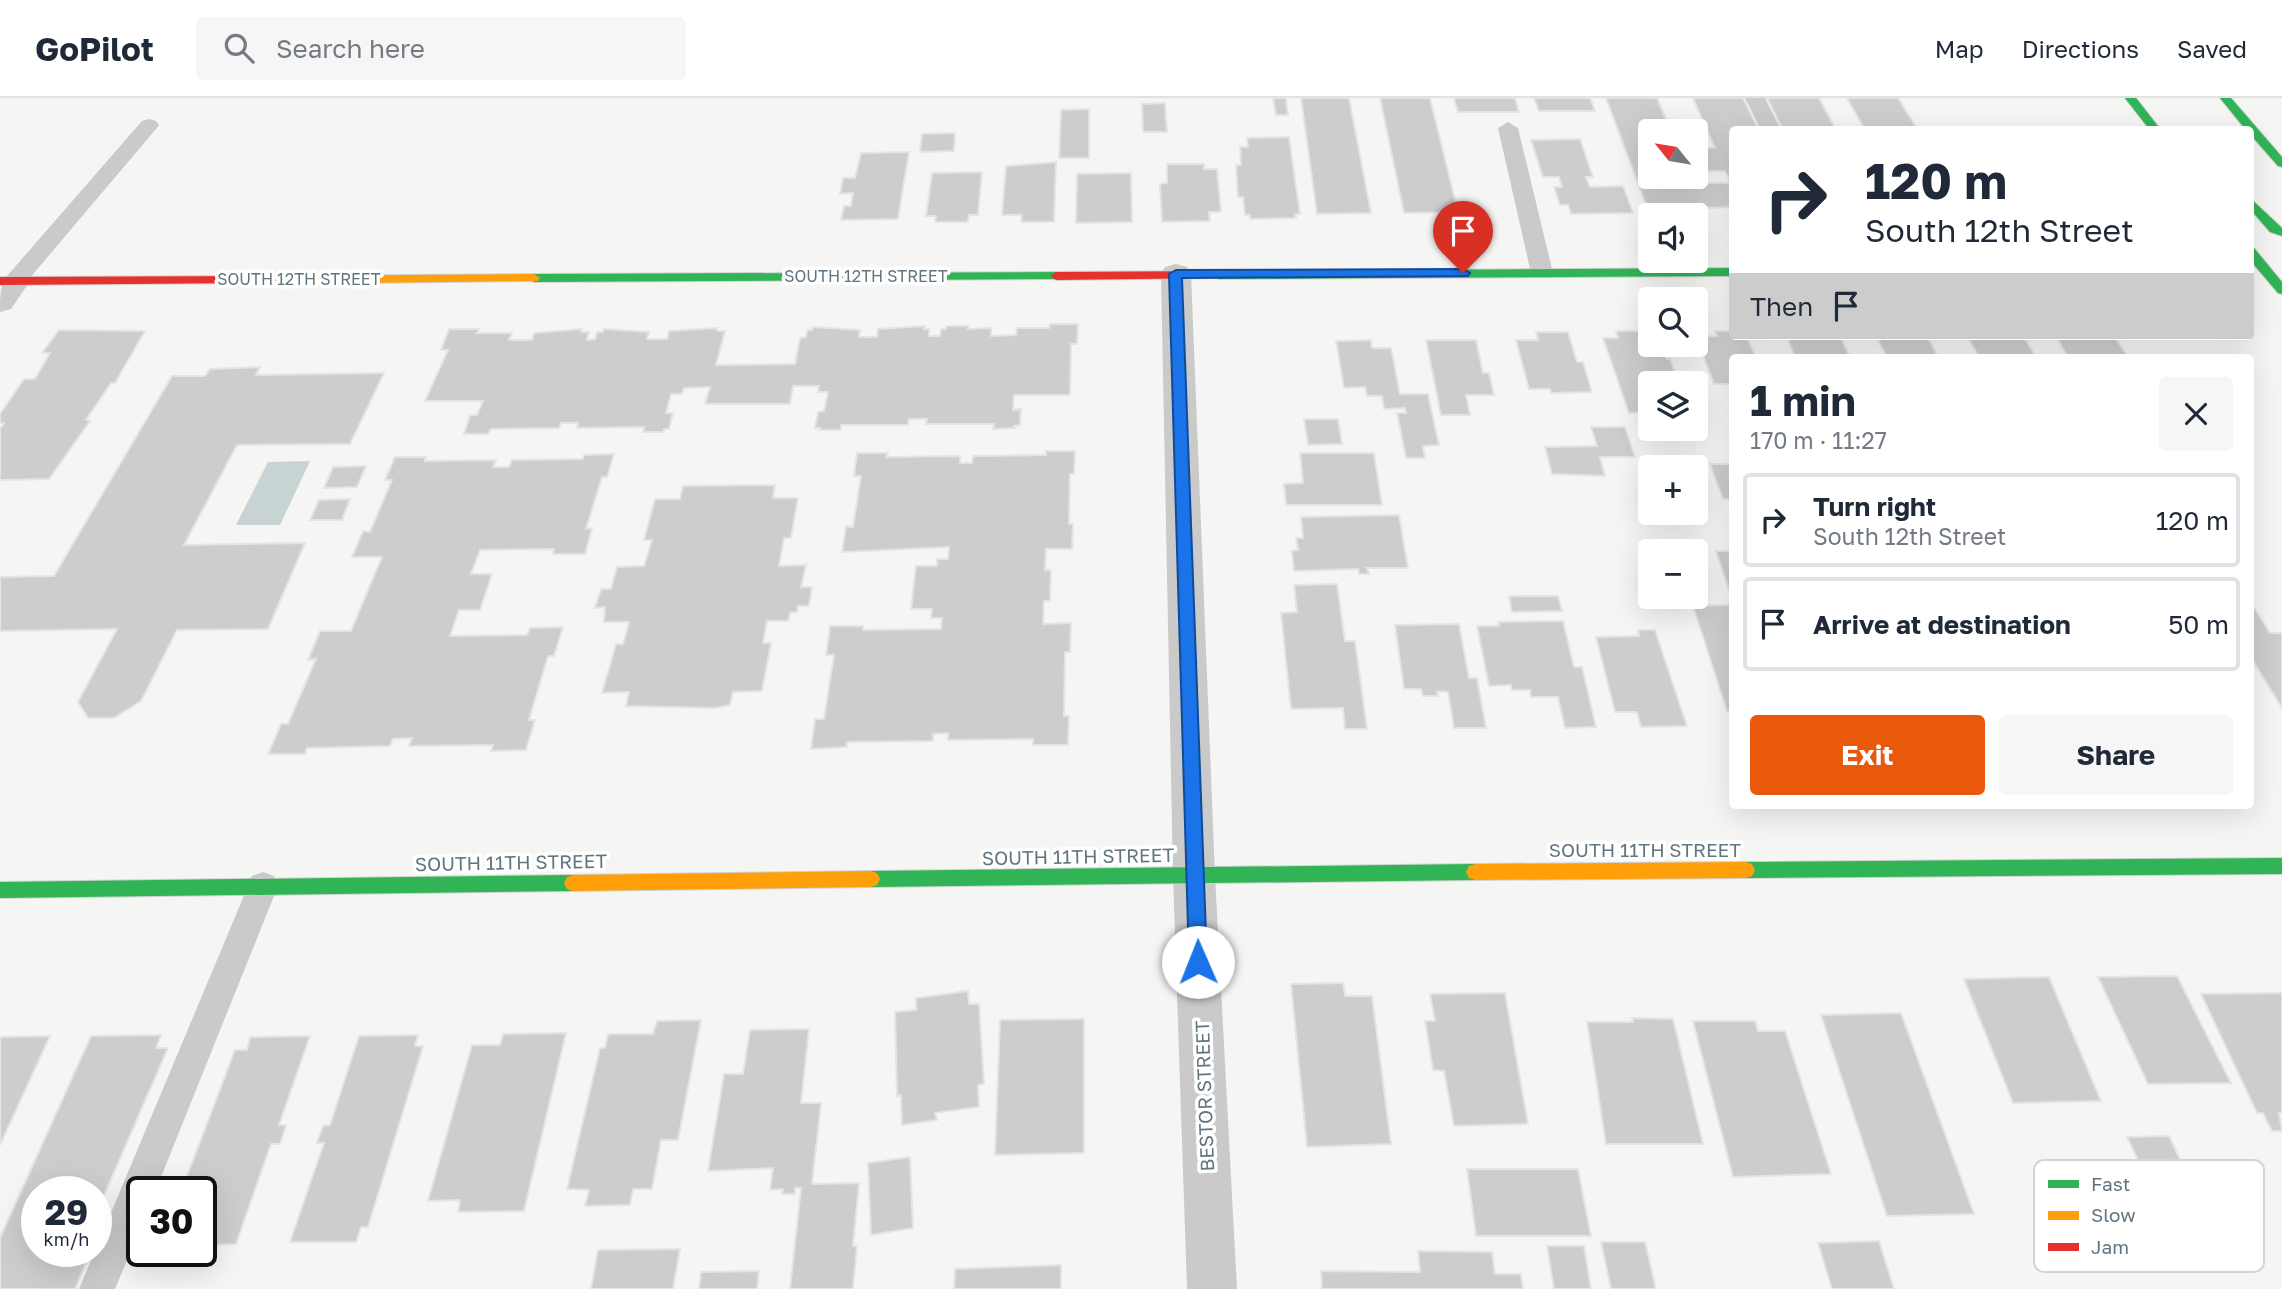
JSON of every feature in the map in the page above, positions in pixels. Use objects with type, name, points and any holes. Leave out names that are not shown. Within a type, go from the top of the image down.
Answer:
[{"type":"main road","points":[[2130,98],[2153,126]]},
{"type":"main road","points":[[2225,98],[2249,126]]},
{"type":"main road","points":[[2254,132],[2282,164]]},
{"type":"main road","points":[[2254,206],[2274,229],[2282,232]]},
{"type":"main road","name":"SOUTH 12TH STREET","points":[[5,288],[1176,274],[1729,272]]},
{"type":"main road","name":"SOUTH 11TH STREET","points":[[0,890],[2282,866]]},
{"type":"street","name":"BESTOR STREET","points":[[1176,274],[1194,876],[1213,1289]]},
{"type":"lane","points":[[1755,98],[1768,126]]},
{"type":"lane","points":[[5,288],[149,125]]},
{"type":"lane","points":[[1508,128],[1542,273]]},
{"type":"lane","points":[[97,1289],[263,886]]},
{"type":"shaded area","points":[[310,461],[280,525],[236,525],[268,462]]},
{"type":"building","points":[[1273,98],[1286,98],[1288,115],[1276,115]]},
{"type":"building","points":[[1301,98],[1349,98],[1371,213],[1317,214]]},
{"type":"building","points":[[1380,98],[1430,98],[1458,212],[1404,213]]},
{"type":"building","points":[[1454,98],[1515,98],[1519,112],[1458,112]]},
{"type":"building","points":[[1534,98],[1590,98],[1595,111],[1539,111]]},
{"type":"building","points":[[1606,98],[1657,98],[1666,119],[1638,119],[1638,183]]},
{"type":"building","points":[[1693,98],[1743,98],[1757,126],[1729,126],[1729,179],[1725,171],[1708,171],[1708,148],[1715,148],[1708,132],[1708,119],[1702,119]]},
{"type":"building","points":[[1767,98],[1819,98],[1834,126],[1781,126]]},
{"type":"building","points":[[1847,98],[1898,98],[1916,126],[1863,126]]},
{"type":"building","points":[[1165,103],[1167,132],[1143,132],[1142,104]]},
{"type":"building","points":[[1089,109],[1089,158],[1059,158],[1061,110]]},
{"type":"building","points":[[955,133],[954,151],[920,152],[922,134]]},
{"type":"building","points":[[1289,137],[1300,214],[1295,214],[1296,218],[1250,219],[1250,215],[1245,215],[1243,197],[1238,197],[1236,165],[1241,165],[1240,147],[1248,147],[1247,138]]},
{"type":"building","points":[[1580,139],[1593,177],[1586,177],[1590,187],[1623,186],[1633,213],[1571,214],[1568,205],[1560,205],[1554,187],[1562,187],[1559,177],[1543,177],[1531,140]]},
{"type":"building","points":[[909,152],[898,219],[841,220],[844,206],[851,206],[853,193],[840,194],[843,178],[855,178],[861,153]]},
{"type":"building","points":[[1056,162],[1054,222],[1021,222],[1022,215],[1002,215],[1006,166]]},
{"type":"building","points":[[1167,164],[1204,164],[1204,169],[1217,169],[1221,212],[1209,212],[1210,221],[1162,222],[1160,184],[1167,183]]},
{"type":"building","points":[[982,172],[978,215],[969,215],[968,222],[935,222],[936,216],[926,216],[932,173]]},
{"type":"building","points":[[1131,173],[1132,222],[1076,223],[1077,174]]},
{"type":"building","points":[[1708,183],[1729,183],[1729,207],[1708,208],[1708,203],[1645,203],[1640,189],[1708,189]]},
{"type":"building","points":[[1050,324],[1078,324],[1077,344],[1071,344],[1070,395],[1014,395],[1013,410],[1021,409],[1020,425],[1014,426],[1015,428],[993,429],[994,424],[926,424],[927,419],[909,419],[908,425],[841,425],[841,430],[819,430],[820,428],[815,428],[818,412],[824,411],[828,392],[818,392],[819,386],[793,386],[790,404],[705,404],[710,387],[684,388],[682,394],[671,394],[666,413],[673,413],[669,429],[664,429],[664,432],[643,432],[644,427],[577,428],[578,423],[561,423],[559,428],[491,429],[488,434],[464,434],[470,415],[477,415],[483,401],[425,401],[448,350],[441,350],[449,329],[479,329],[477,333],[512,333],[509,340],[532,340],[534,333],[582,329],[581,332],[589,332],[587,340],[595,339],[597,332],[603,332],[604,329],[649,332],[647,339],[667,339],[669,331],[717,328],[717,331],[725,331],[716,365],[795,364],[800,338],[806,337],[807,330],[812,330],[813,327],[860,330],[859,337],[877,337],[878,329],[925,326],[924,329],[929,329],[929,336],[940,336],[941,329],[946,329],[946,326],[968,326],[968,329],[991,328],[991,336],[1016,335],[1017,328],[1049,328]]},
{"type":"building","points":[[59,330],[145,331],[115,383],[111,383],[86,420],[90,421],[49,479],[0,480],[0,429],[4,423],[0,423],[0,414],[24,379],[35,379],[50,353],[42,353]]},
{"type":"building","points":[[1616,331],[1638,331],[1638,357],[1666,357],[1670,359],[1674,371],[1638,371],[1638,413],[1629,413],[1603,338],[1618,338]]},
{"type":"building","points":[[1715,331],[1729,331],[1729,340],[1748,340],[1755,354],[1729,354],[1729,384],[1714,384],[1704,357],[1708,357],[1708,336],[1717,336]]},
{"type":"building","points":[[1536,332],[1568,332],[1577,362],[1583,362],[1592,392],[1551,393],[1550,389],[1529,389],[1516,340],[1538,340]]},
{"type":"building","points":[[1371,340],[1372,348],[1391,348],[1400,394],[1428,394],[1439,445],[1423,446],[1425,458],[1406,458],[1397,413],[1406,413],[1405,408],[1384,409],[1382,396],[1367,396],[1365,387],[1344,388],[1336,341]]},
{"type":"building","points":[[1426,340],[1476,340],[1483,373],[1489,373],[1494,395],[1466,395],[1470,415],[1441,415]]},
{"type":"building","points":[[1788,340],[1842,340],[1849,354],[1794,354]]},
{"type":"building","points":[[1878,340],[1929,340],[1936,354],[1885,354]]},
{"type":"building","points":[[1969,340],[2025,340],[2034,354],[1977,354]]},
{"type":"building","points":[[2058,340],[2117,340],[2126,354],[2066,354]]},
{"type":"building","points":[[260,367],[256,375],[384,373],[350,444],[237,445],[184,545],[305,543],[268,629],[177,630],[141,701],[114,718],[88,718],[78,702],[117,629],[0,631],[0,577],[54,576],[172,376],[205,376],[210,369]]},
{"type":"building","points":[[1304,419],[1338,419],[1342,444],[1308,445]]},
{"type":"building","points":[[1591,427],[1625,427],[1635,457],[1600,457],[1605,476],[1552,474],[1545,447],[1597,446]]},
{"type":"building","points":[[1046,451],[1075,451],[1074,474],[1070,474],[1069,524],[1073,524],[1072,549],[1046,549],[1045,570],[1051,570],[1050,601],[1044,601],[1043,624],[1071,623],[1070,652],[1065,652],[1064,716],[1069,716],[1068,745],[1033,745],[1033,739],[948,740],[948,733],[933,734],[933,741],[847,742],[847,747],[811,749],[815,719],[824,719],[834,655],[826,655],[830,626],[863,626],[863,630],[941,629],[942,618],[931,618],[932,609],[911,609],[916,566],[937,566],[937,559],[948,559],[949,547],[842,552],[846,526],[853,527],[861,476],[854,476],[857,453],[888,453],[886,457],[960,456],[960,463],[972,463],[973,456],[1046,455]]},
{"type":"building","points":[[1300,453],[1374,453],[1382,505],[1286,505],[1284,484],[1303,483]]},
{"type":"building","points":[[614,454],[607,477],[602,477],[586,529],[592,528],[585,554],[553,554],[554,549],[480,550],[471,574],[492,574],[480,610],[459,610],[450,636],[527,635],[530,628],[563,627],[554,656],[548,656],[529,720],[535,720],[526,750],[491,751],[493,745],[409,746],[412,738],[393,739],[390,746],[307,748],[305,754],[268,754],[281,724],[288,724],[316,659],[308,660],[320,631],[351,631],[382,557],[352,557],[363,531],[370,532],[392,480],[385,480],[395,457],[426,457],[425,461],[496,460],[493,467],[509,467],[512,460],[583,459],[584,455]]},
{"type":"building","points":[[1710,464],[1729,464],[1729,499],[1723,499]]},
{"type":"building","points":[[366,466],[357,487],[324,488],[333,467]]},
{"type":"building","points":[[775,485],[773,498],[798,498],[791,538],[784,538],[779,566],[806,565],[801,587],[812,587],[809,606],[798,606],[797,612],[790,613],[788,621],[767,621],[763,643],[771,643],[762,691],[733,692],[730,705],[715,708],[626,706],[629,692],[602,693],[616,644],[623,644],[629,622],[604,622],[605,607],[595,608],[601,589],[611,589],[617,567],[644,566],[652,540],[644,540],[655,499],[680,499],[683,486]]},
{"type":"building","points":[[350,499],[342,520],[310,520],[319,500]]},
{"type":"building","points":[[1399,515],[1408,568],[1367,568],[1369,574],[1359,574],[1358,569],[1294,571],[1292,551],[1298,550],[1296,538],[1303,538],[1301,517]]},
{"type":"building","points":[[1716,551],[1729,551],[1729,590]]},
{"type":"building","points":[[1337,584],[1345,641],[1355,641],[1367,729],[1345,729],[1343,708],[1291,709],[1281,613],[1297,612],[1294,585]]},
{"type":"building","points":[[1558,596],[1562,611],[1512,612],[1509,597]]},
{"type":"building","points":[[1729,605],[1727,711],[1694,609]]},
{"type":"building","points":[[2254,607],[2270,633],[2282,633],[2282,708],[2254,662]]},
{"type":"building","points":[[1563,621],[1574,667],[1582,667],[1596,727],[1565,728],[1558,697],[1531,697],[1530,690],[1512,690],[1511,685],[1489,686],[1477,626],[1499,626],[1498,622]]},
{"type":"building","points":[[1459,624],[1469,678],[1477,678],[1486,728],[1454,728],[1448,692],[1437,691],[1438,696],[1423,696],[1421,689],[1404,689],[1395,625]]},
{"type":"building","points":[[1638,630],[1655,630],[1687,726],[1641,727],[1637,712],[1615,712],[1596,637],[1639,636]]},
{"type":"building","points":[[2177,976],[2231,1083],[2148,1084],[2098,977]]},
{"type":"building","points":[[2049,977],[2101,1101],[2013,1103],[1964,979]]},
{"type":"building","points":[[1343,983],[1345,996],[1372,996],[1391,1144],[1307,1147],[1291,984]]},
{"type":"building","points":[[968,991],[969,1004],[979,1004],[984,1084],[978,1085],[979,1107],[935,1113],[937,1120],[902,1125],[901,1095],[897,1096],[895,1012],[916,1010],[916,998]]},
{"type":"building","points":[[1505,993],[1528,1124],[1454,1126],[1444,1071],[1433,1070],[1425,1021],[1435,1021],[1430,994]]},
{"type":"building","points":[[2282,993],[2282,1113],[2279,1113],[2282,1131],[2272,1131],[2263,1113],[2257,1113],[2201,994]]},
{"type":"building","points":[[1901,1013],[1974,1214],[1887,1216],[1821,1015]]},
{"type":"building","points":[[1632,1018],[1673,1019],[1703,1144],[1606,1144],[1587,1022],[1633,1022]]},
{"type":"building","points":[[1084,1019],[1084,1153],[995,1155],[1000,1020]]},
{"type":"building","points":[[701,1020],[678,1140],[661,1140],[652,1189],[633,1189],[630,1205],[585,1206],[589,1190],[567,1189],[600,1048],[605,1048],[608,1034],[653,1034],[657,1021]]},
{"type":"building","points":[[1693,1021],[1755,1021],[1758,1031],[1785,1031],[1831,1174],[1733,1177]]},
{"type":"building","points":[[809,1029],[801,1103],[821,1103],[812,1184],[859,1183],[853,1246],[857,1246],[853,1289],[790,1289],[801,1188],[795,1188],[795,1194],[782,1194],[783,1189],[770,1190],[773,1168],[708,1171],[724,1074],[743,1074],[750,1030]]},
{"type":"building","points":[[566,1033],[524,1211],[458,1212],[460,1200],[428,1201],[472,1045],[500,1045],[503,1034]]},
{"type":"building","points":[[161,1035],[156,1048],[168,1048],[112,1177],[28,1176],[91,1036]]},
{"type":"building","points":[[418,1035],[415,1046],[423,1046],[368,1227],[361,1227],[356,1242],[290,1242],[324,1143],[317,1143],[323,1126],[330,1125],[359,1036]]},
{"type":"building","points":[[50,1036],[0,1145],[0,1037]]},
{"type":"building","points":[[310,1036],[279,1125],[286,1125],[280,1144],[271,1144],[236,1244],[217,1245],[217,1176],[187,1176],[235,1050],[247,1050],[250,1037]]},
{"type":"building","points":[[2169,1136],[2180,1160],[2138,1160],[2127,1137]]},
{"type":"building","points":[[910,1157],[913,1228],[871,1235],[868,1163]]},
{"type":"building","points":[[1467,1169],[1578,1169],[1591,1236],[1476,1236]]},
{"type":"building","points":[[21,1191],[21,1267],[84,1267],[75,1289],[0,1289],[0,1238]]},
{"type":"building","points":[[1879,1241],[1894,1289],[1832,1289],[1818,1243]]},
{"type":"building","points":[[1601,1242],[1645,1242],[1656,1289],[1611,1289]]},
{"type":"building","points":[[1547,1246],[1584,1246],[1591,1289],[1554,1289]]},
{"type":"building","points":[[680,1249],[673,1289],[591,1289],[598,1250]]},
{"type":"building","points":[[1418,1251],[1492,1252],[1495,1274],[1521,1274],[1523,1289],[1322,1289],[1321,1271],[1420,1272]]},
{"type":"building","points":[[1061,1265],[1061,1289],[954,1289],[955,1269]]},
{"type":"building","points":[[759,1271],[757,1289],[699,1289],[701,1272]]},
{"type":"traffic: fast","points":[[2130,98],[2153,126]]},
{"type":"traffic: fast","points":[[2225,98],[2249,126]]},
{"type":"traffic: fast","points":[[2254,132],[2282,164]]},
{"type":"traffic: fast","points":[[2254,206],[2274,229],[2282,232]]},
{"type":"traffic: fast","points":[[2254,256],[2282,290]]},
{"type":"traffic: fast","points":[[1218,275],[1729,272]]},
{"type":"traffic: fast","points":[[534,278],[1056,276]]},
{"type":"traffic: fast","points":[[1746,870],[2282,866]]},
{"type":"traffic: fast","points":[[871,879],[1475,872]]},
{"type":"traffic: fast","points":[[0,890],[573,883]]},
{"type":"traffic: slow","points":[[269,280],[534,278]]},
{"type":"traffic: slow","points":[[1475,872],[1746,870]]},
{"type":"traffic: slow","points":[[573,883],[871,879]]},
{"type":"traffic: jam","points":[[1056,276],[1218,275]]},
{"type":"traffic: jam","points":[[0,281],[269,280]]},
{"type":"route","points":[[1198,962],[1176,274],[1463,273]]}]
